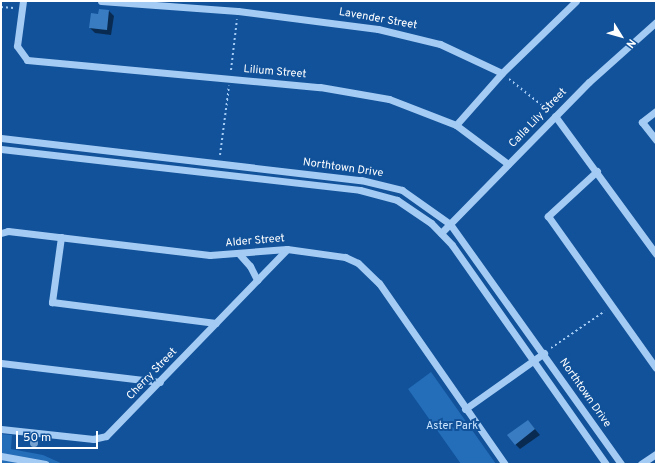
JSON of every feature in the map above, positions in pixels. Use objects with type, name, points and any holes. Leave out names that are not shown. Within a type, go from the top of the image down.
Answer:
[{"type":"street","points":[[21,9],[22,1]]},
{"type":"street","name":"Lavender Street","points":[[101,1],[238,11],[412,36],[440,44],[502,73]]},
{"type":"street","points":[[456,125],[502,73],[576,1]]},
{"type":"street","name":"Lilium Street","points":[[21,9],[17,46],[22,57],[34,62],[320,87],[389,99],[456,125],[508,164]]},
{"type":"street","name":"Calla Lily Street","points":[[441,233],[555,116],[656,22]]},
{"type":"street","points":[[656,111],[642,122],[656,140]]},
{"type":"street","points":[[555,116],[597,171],[656,254]]},
{"type":"street","name":"Northtown Drive","points":[[1,138],[219,162],[383,184],[421,201],[450,224],[544,353],[621,464]]},
{"type":"street","name":"Northtown Drive","points":[[1,149],[380,194],[415,210],[441,233],[606,464]]},
{"type":"street","points":[[597,171],[548,216],[611,307],[656,368]]},
{"type":"street","name":"Alder Street","points":[[1,233],[61,237],[210,255],[240,255],[287,249],[345,257],[369,273],[465,410],[506,464]]},
{"type":"street","points":[[61,237],[52,302],[216,323]]},
{"type":"street","name":"Cherry Street","points":[[1,429],[100,438],[112,432],[287,249]]},
{"type":"street","points":[[240,255],[250,266],[256,280]]},
{"type":"street","points":[[465,410],[544,353]]},
{"type":"street","points":[[1,363],[160,382]]},
{"type":"street","points":[[641,464],[656,454]]},
{"type":"street","points":[[1,456],[45,464]]},
{"type":"path","points":[[1,7],[21,9]]},
{"type":"path","points":[[219,162],[238,11]]},
{"type":"path","points":[[502,73],[555,116]]},
{"type":"path","points":[[544,353],[611,307]]},
{"type":"green space","name":"Aster Park","points":[[431,372],[496,464],[461,464],[408,389]]},
{"type":"green space","points":[[1,434],[12,435],[11,449],[43,455],[63,464],[1,464]]},
{"type":"building","points":[[99,9],[109,10],[107,30],[89,28],[91,13],[98,14]]},
{"type":"building","points":[[528,420],[535,429],[515,445],[507,435]]}]
